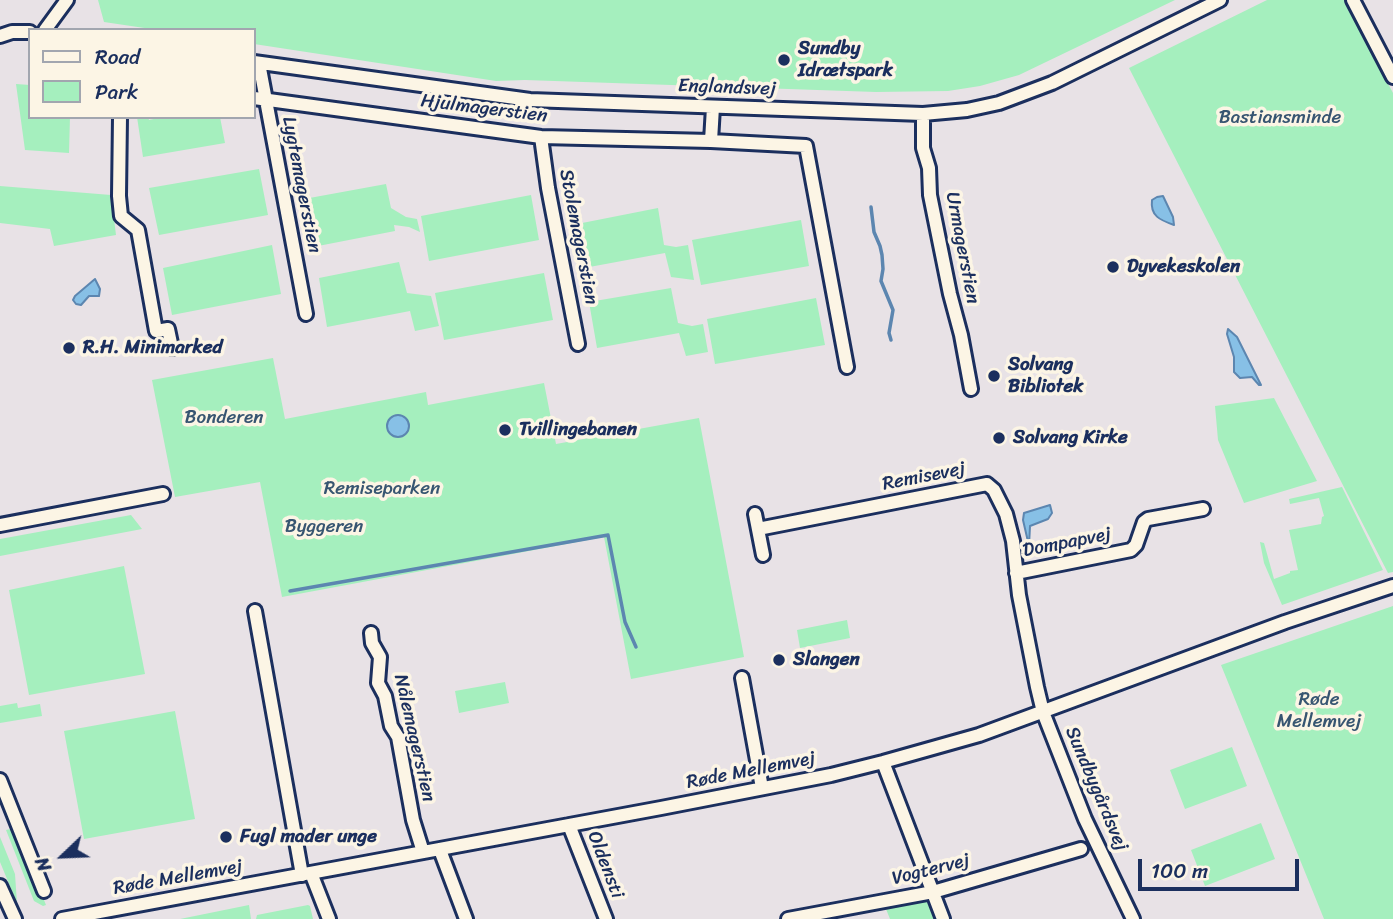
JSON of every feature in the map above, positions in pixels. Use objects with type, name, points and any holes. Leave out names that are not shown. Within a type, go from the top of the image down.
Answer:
[{"type":"street","points":[[46,28],[67,0]]},
{"type":"street","name":"Englandsvej","points":[[257,62],[530,100],[923,114],[967,110],[999,103],[1052,83],[1220,0]]},
{"type":"street","points":[[1353,0],[1388,57],[1393,77]]},
{"type":"street","points":[[0,36],[12,32],[28,32]]},
{"type":"street","name":"Lygtemagerstien","points":[[257,62],[260,99],[306,314]]},
{"type":"street","name":"Hjulmagerstien","points":[[260,99],[541,137],[806,146],[847,367]]},
{"type":"street","points":[[711,141],[713,107]]},
{"type":"street","name":"Urmagerstien","points":[[923,114],[923,148],[929,168],[930,195],[971,389]]},
{"type":"street","points":[[120,119],[121,216],[138,230],[156,331],[168,328],[172,348]]},
{"type":"street","name":"Stolemagerstien","points":[[541,137],[578,344]]},
{"type":"street","name":"Remisevej","points":[[758,529],[988,484],[1006,514],[1013,541],[1019,595],[1032,666],[1044,712]]},
{"type":"street","points":[[0,525],[163,494]]},
{"type":"street","name":"Dompapvej","points":[[1016,573],[1131,550],[1136,545],[1144,522],[1203,509]]},
{"type":"street","points":[[755,514],[763,555]]},
{"type":"street","name":"Røde Mellemvej","points":[[62,919],[440,850],[831,775],[883,762],[979,735],[1285,622],[1393,586]]},
{"type":"street","points":[[255,611],[307,874],[329,919]]},
{"type":"street","name":"Nålemagerstien","points":[[370,633],[380,657],[378,683],[385,696],[391,726],[398,737],[413,820],[423,852]]},
{"type":"street","points":[[742,678],[762,788]]},
{"type":"street","name":"Sundbygårdsvej","points":[[1044,712],[1085,819],[1133,919]]},
{"type":"street","points":[[883,762],[943,919]]},
{"type":"street","points":[[0,780],[44,891]]},
{"type":"street","name":"Oldensti","points":[[569,825],[606,919]]},
{"type":"street","name":"Vogtervej","points":[[788,919],[933,892],[1081,849]]},
{"type":"street","points":[[440,850],[466,919]]},
{"type":"street","points":[[0,886],[15,919]]},
{"type":"green space","name":"Sundby Idrætspark","points":[[98,0],[1175,0],[1019,75],[980,86],[948,91],[876,92],[496,81],[256,44],[256,28],[144,28],[104,22]]},
{"type":"green space","name":"Bastiansminde","points":[[1267,0],[1344,0],[1393,93],[1393,572],[1388,573],[1129,68]]},
{"type":"green space","points":[[16,84],[28,85],[28,119],[70,119],[69,153],[25,150]]},
{"type":"green space","points":[[137,119],[220,119],[225,143],[143,157]]},
{"type":"green space","points":[[259,169],[268,215],[159,235],[149,188]]},
{"type":"green space","points":[[386,184],[391,208],[406,217],[417,219],[420,232],[394,225],[395,231],[313,247],[304,199]]},
{"type":"green space","points":[[0,186],[111,195],[116,235],[54,246],[50,229],[0,223]]},
{"type":"green space","points":[[531,195],[539,240],[429,261],[421,216]]},
{"type":"green space","points":[[658,208],[664,245],[688,245],[694,280],[671,277],[665,253],[584,268],[577,224]]},
{"type":"green space","points":[[801,220],[809,266],[701,285],[692,240]]},
{"type":"green space","points":[[272,245],[281,294],[172,315],[163,268]]},
{"type":"green space","points":[[399,262],[407,293],[431,296],[439,326],[415,331],[410,311],[327,327],[319,278]]},
{"type":"green space","points":[[544,273],[553,320],[444,340],[435,293]]},
{"type":"green space","points":[[671,288],[678,323],[692,326],[703,324],[708,352],[686,356],[679,333],[597,348],[589,302]]},
{"type":"green space","points":[[816,298],[825,345],[715,364],[707,319]]},
{"type":"green space","name":"Remiseparken","points":[[273,358],[285,419],[426,392],[428,405],[544,383],[556,444],[699,418],[744,657],[631,679],[604,537],[282,597],[260,482],[175,497],[152,380]]},
{"type":"green space","points":[[1274,398],[1317,481],[1244,503],[1218,440],[1215,406]]},
{"type":"green space","points":[[1342,487],[1383,570],[1282,605],[1264,563],[1260,542],[1264,543],[1274,579],[1298,570],[1289,530],[1321,524],[1324,516],[1319,498],[1290,504],[1289,499]]},
{"type":"green space","points":[[131,515],[142,529],[0,556],[0,539]]},
{"type":"green space","points":[[124,566],[145,674],[29,695],[9,590]]},
{"type":"green space","name":"Røde Mellemvej","points":[[1393,606],[1393,919],[1324,919],[1221,665]]},
{"type":"green space","points":[[847,620],[850,638],[800,648],[797,630]]},
{"type":"green space","points":[[505,682],[509,703],[459,713],[455,691]]},
{"type":"green space","points":[[17,703],[18,708],[40,704],[42,716],[0,723],[0,706]]},
{"type":"green space","points":[[175,711],[195,819],[84,839],[64,731]]},
{"type":"green space","points":[[1232,747],[1247,786],[1185,809],[1170,770]]},
{"type":"green space","points":[[1261,823],[1275,859],[1205,886],[1191,850]]},
{"type":"green space","points":[[15,828],[46,905],[34,901],[6,830]]},
{"type":"green space","points":[[0,837],[15,874],[17,903],[0,862]]},
{"type":"green space","points":[[927,901],[934,919],[890,919],[886,909]]},
{"type":"green space","points":[[249,905],[251,919],[180,919]]},
{"type":"green space","points":[[308,905],[313,919],[256,919],[257,915]]},
{"type":"water","points":[[1163,196],[1174,225],[1154,214],[1152,200]]},
{"type":"water","points":[[95,279],[100,289],[99,296],[89,296],[81,305],[76,304],[73,300],[75,296]]},
{"type":"water","points":[[1228,329],[1237,337],[1261,385],[1252,377],[1240,378],[1234,372]]},
{"type":"water","points":[[398,415],[406,418],[409,426],[406,434],[398,437],[390,434],[387,426],[390,418]]},
{"type":"water","points":[[1050,505],[1052,513],[1048,519],[1030,526],[1029,546],[1024,513]]},
{"type":"waterway","points":[[871,207],[874,232],[882,255],[881,281],[893,310],[889,333],[891,340]]},
{"type":"waterway","points":[[290,591],[608,535],[625,622],[636,647]]},
{"type":"place","name":"Sundby Idrætspark","points":[[784,60]]},
{"type":"place","name":"Dyvekeskolen","points":[[1113,267]]},
{"type":"place","name":"R.H. Minimarked","points":[[69,348]]},
{"type":"place","name":"Solvang Bibliotek","points":[[994,376]]},
{"type":"place","name":"Tvillingebanen","points":[[505,430]]},
{"type":"place","name":"Solvang Kirke","points":[[999,438]]},
{"type":"place","name":"Slangen","points":[[779,660]]},
{"type":"place","name":"Fugl mader unge","points":[[226,837]]},
{"type":"park label","name":"Bonderen","points":[[224,418]]},
{"type":"park label","name":"Byggeren","points":[[324,527]]}]
